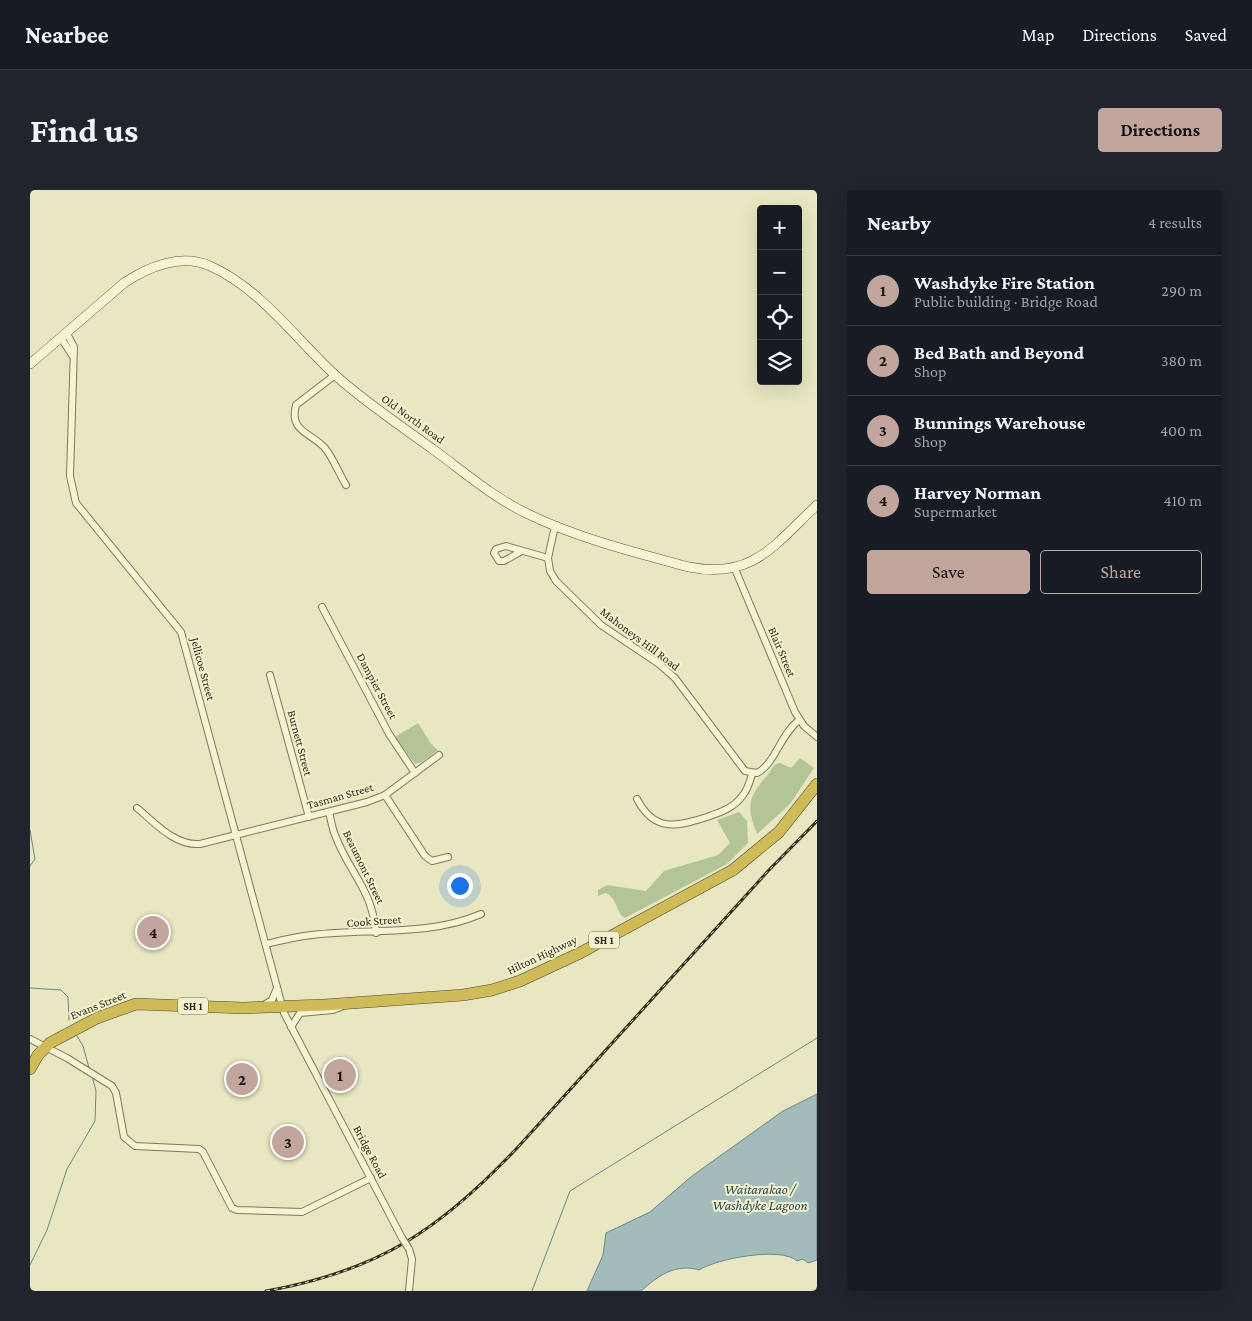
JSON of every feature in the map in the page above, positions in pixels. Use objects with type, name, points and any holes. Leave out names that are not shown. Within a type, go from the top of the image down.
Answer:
[{"type":"highway","name":"Hilton Highway","points":[[282,1008],[477,993],[506,986],[547,970],[733,870],[779,832],[817,784]]},
{"type":"highway","name":"Evans Street","points":[[30,1069],[45,1047],[92,1020],[136,1004],[282,1008]]},
{"type":"street","name":"Old North Road","points":[[30,364],[139,273],[158,265],[192,262],[208,265],[228,275],[267,307],[335,375],[507,503],[555,526],[689,567],[707,570],[735,568],[751,563],[763,555],[817,505]]},
{"type":"street","name":"Jellicoe Street","points":[[64,335],[74,342],[72,355],[70,476],[72,492],[76,503],[182,632],[282,1008]]},
{"type":"street","points":[[335,375],[296,405],[295,421],[300,429],[324,448],[346,485]]},
{"type":"street","points":[[522,551],[548,558],[555,526]]},
{"type":"street","name":"Mahoneys Hill Road","points":[[548,558],[550,571],[564,589],[601,625],[667,670],[742,768],[752,774]]},
{"type":"street","name":"Blair Street","points":[[735,568],[799,720],[817,737]]},
{"type":"street","name":"Dampier Street","points":[[322,607],[389,734],[415,773]]},
{"type":"street","name":"Burnett Street","points":[[270,675],[309,817]]},
{"type":"street","points":[[637,799],[651,817],[660,823],[678,825],[730,808],[743,795],[752,774],[765,768],[784,735],[799,720]]},
{"type":"street","name":"Tasman Street","points":[[136,808],[179,842],[189,845],[237,836],[360,805],[385,795],[439,756]]},
{"type":"street","points":[[385,795],[425,856],[432,861],[448,857]]},
{"type":"street","name":"Beaumont Street","points":[[329,812],[335,836],[370,900],[374,912],[376,932]]},
{"type":"street","name":"Cook Street","points":[[266,944],[304,936],[376,932],[459,924],[481,914]]},
{"type":"street","points":[[259,1008],[272,1000],[277,987]]},
{"type":"street","points":[[291,1027],[300,1014],[333,1010],[351,1004]]},
{"type":"street","name":"Bridge Road","points":[[282,1008],[409,1249],[412,1259],[409,1291]]},
{"type":"street","points":[[30,1039],[106,1081],[116,1093],[124,1137],[129,1143],[135,1146],[199,1149],[203,1152],[232,1208],[237,1210],[302,1212],[371,1178]]},
{"type":"green space","points":[[418,723],[431,744],[438,750],[422,762],[415,764],[395,737]]},
{"type":"green space","points":[[800,758],[814,768],[790,804],[757,834],[750,810],[752,797],[772,768],[780,763],[791,768]]},
{"type":"green space","points":[[739,812],[747,821],[748,843],[727,864],[625,918],[610,896],[606,893],[598,896],[598,890],[607,885],[646,891],[664,871],[718,855],[730,843],[717,820]]},
{"type":"water","name":"Waitarakao / Washdyke Lagoon","points":[[817,1094],[817,1260],[808,1263],[803,1259],[797,1261],[789,1257],[763,1254],[733,1258],[699,1270],[682,1268],[667,1272],[641,1291],[587,1291],[603,1255],[606,1233],[650,1212],[692,1176],[783,1111]]},
{"type":"waterway","points":[[30,830],[35,859],[30,866]]},
{"type":"waterway","points":[[30,988],[61,990],[68,997],[69,1020]]},
{"type":"waterway","points":[[77,1036],[83,1046],[89,1068]]},
{"type":"waterway","points":[[532,1291],[570,1191],[817,1038]]},
{"type":"waterway","points":[[30,1265],[47,1230],[67,1169],[95,1121],[96,1091],[92,1076]]},
{"type":"railway","points":[[266,1291],[342,1272],[375,1258],[406,1242],[462,1201],[518,1147],[768,871],[817,821]]},
{"type":"place","name":"Harvey Norman","points":[[153,932]]},
{"type":"place","name":"Washdyke Fire Station","points":[[340,1075]]},
{"type":"place","name":"Bed Bath and Beyond","points":[[242,1079]]},
{"type":"place","name":"Bunnings Warehouse","points":[[288,1142]]}]
